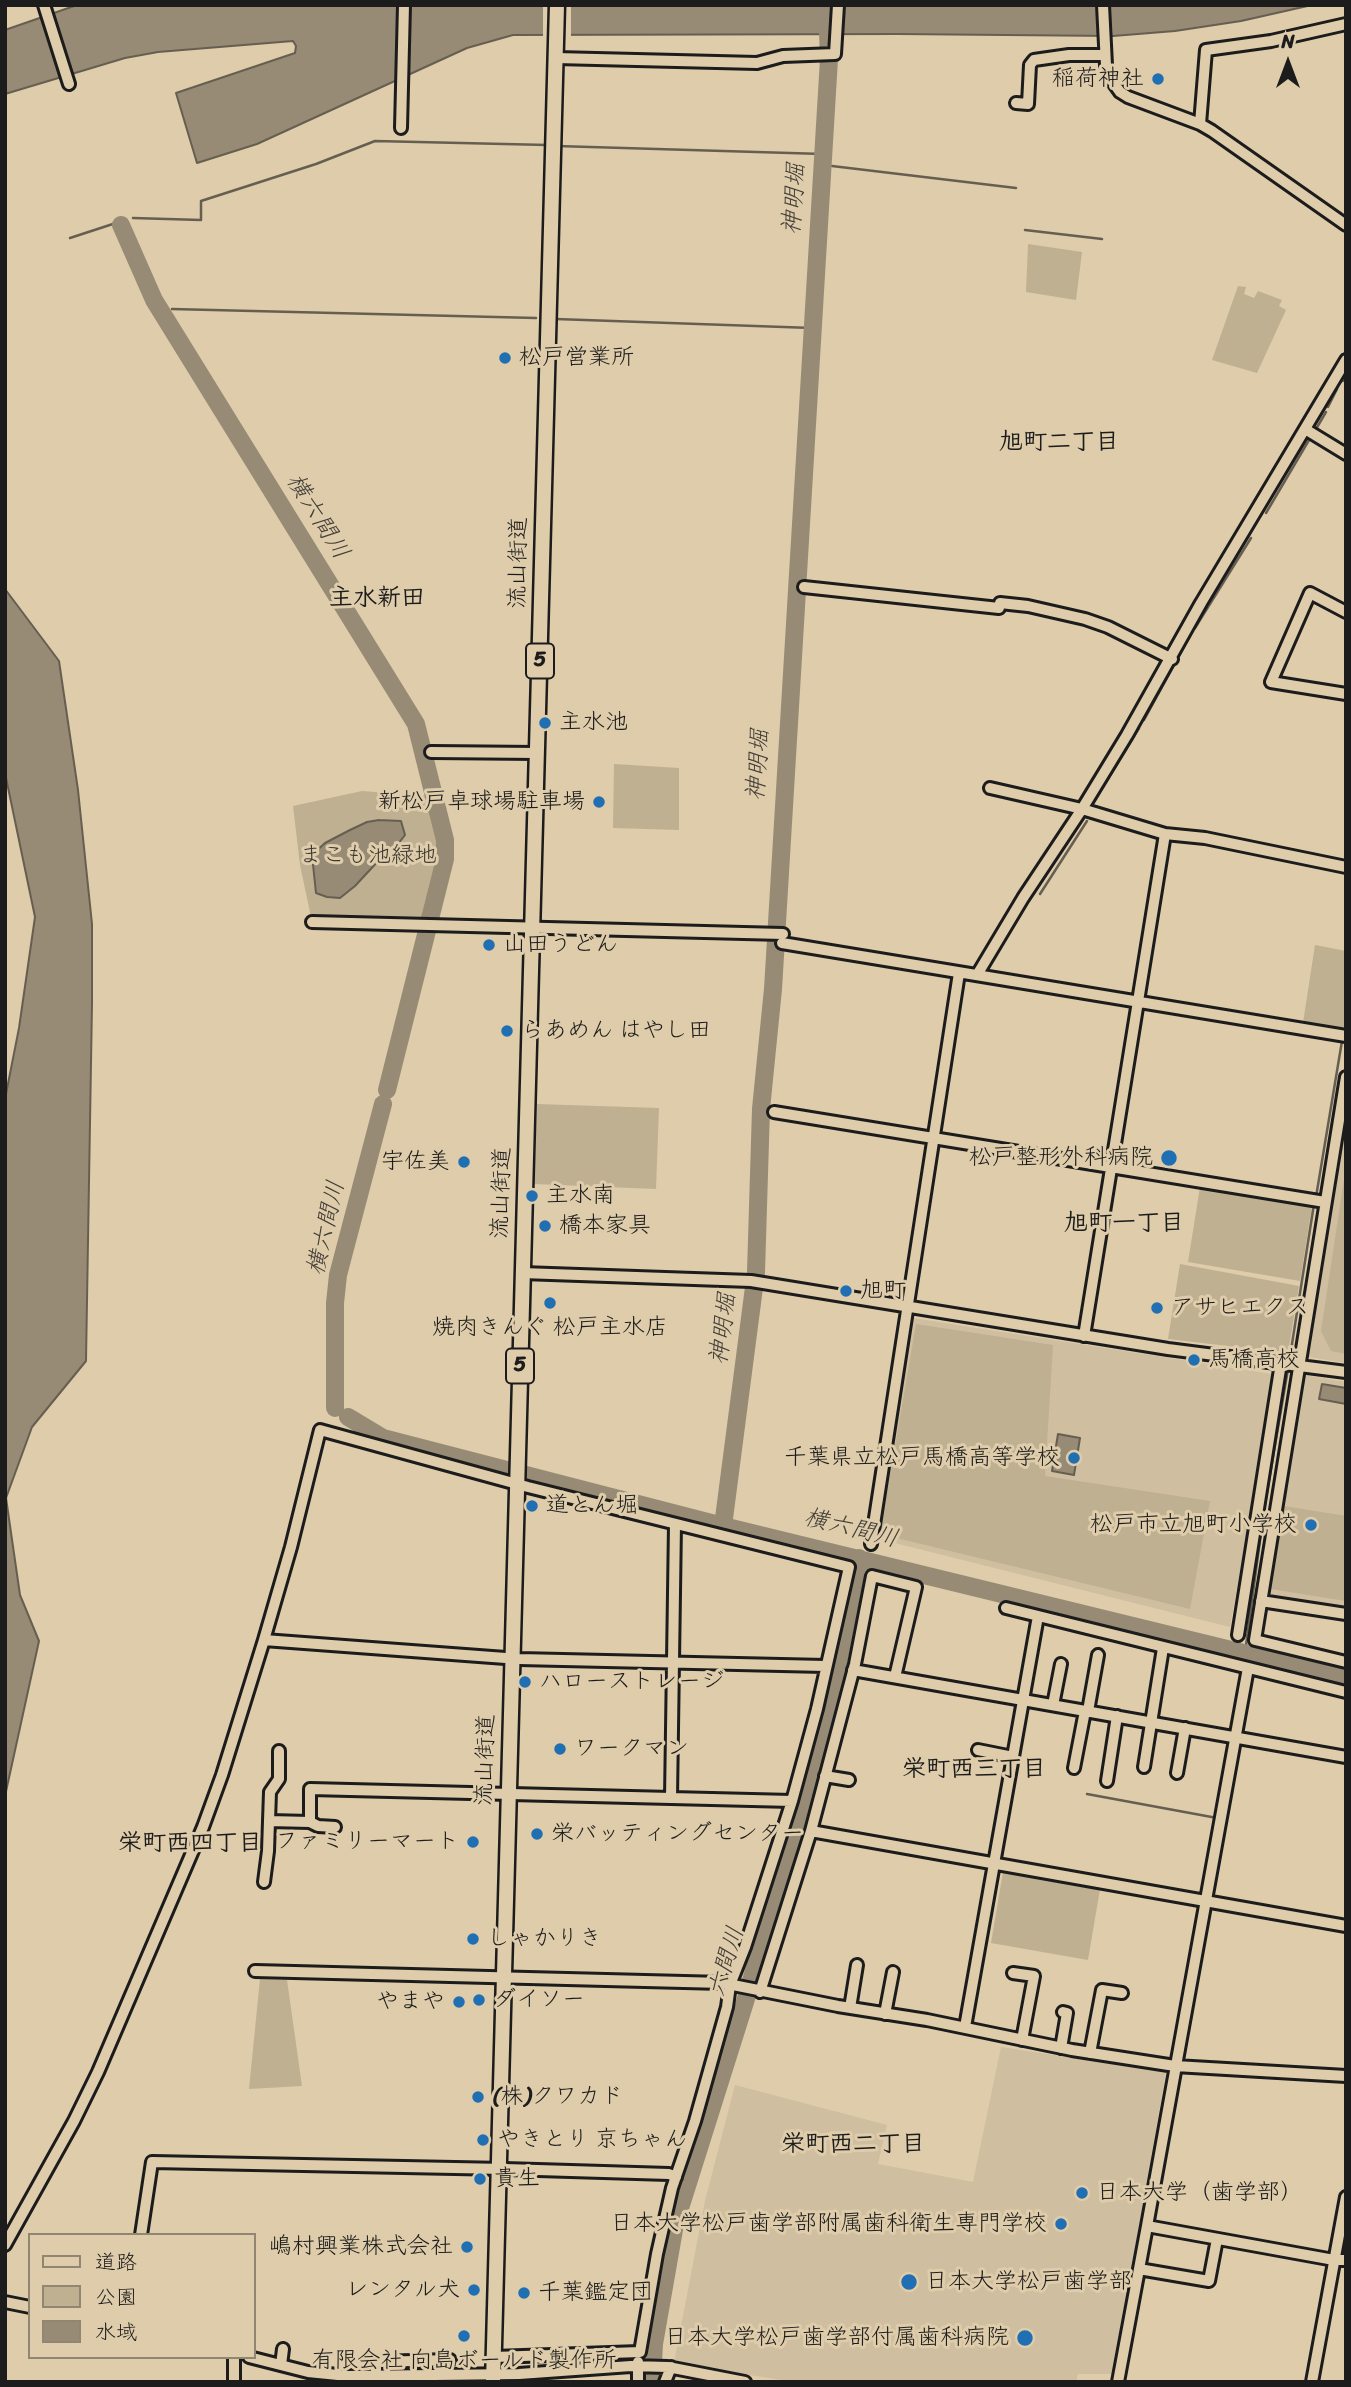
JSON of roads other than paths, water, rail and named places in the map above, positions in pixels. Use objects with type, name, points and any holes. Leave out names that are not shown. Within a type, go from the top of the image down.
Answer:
[{"type":"main road","name":"流山街道","points":[[493,2368],[557,5]]},
{"type":"street","points":[[401,128],[404,5]]},
{"type":"street","points":[[556,53],[757,63],[783,56],[835,54],[838,5]]},
{"type":"street","points":[[1103,5],[1105,52],[1110,78],[1120,92],[1200,124],[1346,225]]},
{"type":"street","points":[[46,9],[69,84]]},
{"type":"street","points":[[1200,124],[1206,50],[1270,41],[1346,24]]},
{"type":"street","points":[[1022,104],[1030,65],[1034,60],[1105,52]]},
{"type":"street","points":[[977,975],[1023,898],[1082,809],[1172,659],[1201,603],[1346,360]]},
{"type":"street","points":[[1305,429],[1346,454]]},
{"type":"street","points":[[804,587],[1061,612],[1096,623],[1172,659]]},
{"type":"street","points":[[1346,612],[1310,593],[1271,682],[1346,694]]},
{"type":"street","points":[[430,752],[537,753]]},
{"type":"street","points":[[990,788],[1082,809],[1166,835],[1205,838],[1346,867]]},
{"type":"street","points":[[1084,1336],[1166,835]]},
{"type":"street","points":[[312,922],[768,933],[782,939],[959,973],[1346,1036]]},
{"type":"street","points":[[871,1544],[959,973]]},
{"type":"street","points":[[1346,1077],[1255,1640],[1346,1662]]},
{"type":"street","points":[[774,1112],[1325,1202]]},
{"type":"street","points":[[522,1273],[757,1282],[1200,1354],[1346,1372]]},
{"type":"street","points":[[1238,1635],[1281,1363]]},
{"type":"street","points":[[5,2245],[98,2072],[203,1828],[264,1640],[291,1547],[320,1430],[849,1567],[817,1709],[792,1801],[745,1947],[730,1984],[720,2032],[664,2222],[638,2352],[638,2382]]},
{"type":"street","points":[[671,1798],[675,1524]]},
{"type":"street","points":[[1255,1530],[1271,1533]]},
{"type":"street","points":[[760,1992],[811,1831],[853,1670],[872,1576],[916,1587],[895,1676]]},
{"type":"street","points":[[1261,1601],[1346,1614]]},
{"type":"street","points":[[1006,1608],[1346,1692]]},
{"type":"street","points":[[965,2027],[1038,1616]]},
{"type":"street","points":[[264,1640],[512,1658],[825,1666]]},
{"type":"street","points":[[1144,1767],[1163,1648]]},
{"type":"street","points":[[1074,1768],[1098,1655]]},
{"type":"street","points":[[1054,1705],[1061,1664]]},
{"type":"street","points":[[1118,2382],[1248,1668]]},
{"type":"street","points":[[853,1670],[1346,1757]]},
{"type":"street","points":[[1107,1781],[1117,1716]]},
{"type":"street","points":[[1177,1773],[1185,1728]]},
{"type":"street","points":[[978,1750],[1013,1756]]},
{"type":"street","points":[[264,1882],[270,1792],[279,1779],[279,1751]]},
{"type":"street","points":[[825,1776],[849,1780]]},
{"type":"street","points":[[310,1822],[310,1789],[792,1801]]},
{"type":"street","points":[[269,1821],[310,1822],[329,1830]]},
{"type":"street","points":[[811,1831],[1346,1926]]},
{"type":"street","points":[[850,2008],[857,1965]]},
{"type":"street","points":[[255,1971],[730,1984],[760,1992],[965,2027],[1061,2048],[1175,2066],[1346,2076]]},
{"type":"street","points":[[886,2014],[893,1972]]},
{"type":"street","points":[[1013,1973],[1034,1976],[1022,2040]]},
{"type":"street","points":[[1090,2053],[1102,1990],[1122,1993]]},
{"type":"street","points":[[1061,2048],[1067,2013],[1063,2012]]},
{"type":"street","points":[[141,2233],[152,2162],[499,2169],[676,2176]]},
{"type":"street","points":[[1312,2382],[1346,2197]]},
{"type":"street","points":[[1147,2226],[1346,2260]]},
{"type":"street","points":[[1139,2269],[1209,2281],[1217,2239]]},
{"type":"street","points":[[5,2302],[28,2307]]},
{"type":"street","points":[[281,2365],[283,2349]]},
{"type":"street","points":[[256,2359],[329,2375],[376,2376],[493,2368],[638,2352]]},
{"type":"street","points":[[234,2359],[234,2382]]},
{"type":"street","points":[[376,2376],[376,2362],[450,2360]]},
{"type":"street","points":[[493,2368],[668,2367],[745,2382]]},
{"type":"street","points":[[665,2382],[668,2367]]},
{"type":"water","points":[[77,5],[1312,5],[1241,21],[1175,31],[1113,36],[513,35],[467,48],[257,144],[197,163],[176,93],[295,53],[296,46],[293,41],[158,52],[125,58],[5,94],[5,30]]},
{"type":"water","points":[[5,589],[59,661],[78,790],[92,924],[92,1003],[86,1361],[32,1427],[6,1498],[20,1595],[39,1641],[5,1796],[5,1099],[19,1028],[35,917],[5,773]]},
{"type":"water","points":[[401,821],[405,835],[395,848],[340,898],[316,893],[312,855],[325,843],[367,822]]},
{"type":"water","points":[[1322,1384],[1346,1388],[1346,1404],[1319,1399]]},
{"type":"water","points":[[1058,1434],[1080,1438],[1074,1475],[1052,1471]]},
{"type":"waterway","name":"神明堀","points":[[723,1526],[756,1272],[761,1109],[773,989],[829,59],[827,5]]},
{"type":"waterway","points":[[133,218],[201,220],[201,201],[316,164],[375,141],[547,145]]},
{"type":"waterway","points":[[557,146],[823,154]]},
{"type":"waterway","points":[[832,166],[1016,188]]},
{"type":"waterway","points":[[70,238],[122,221]]},
{"type":"waterway","name":"横六間川","points":[[121,225],[154,300],[416,724],[445,840],[445,859],[387,1090]]},
{"type":"waterway","points":[[1025,230],[1102,239]]},
{"type":"waterway","points":[[172,309],[536,318]]},
{"type":"waterway","points":[[556,319],[812,328]]},
{"type":"waterway","points":[[1343,381],[1346,375]]},
{"type":"waterway","points":[[1328,407],[1337,389]]},
{"type":"waterway","points":[[1316,429],[1326,412]]},
{"type":"waterway","points":[[1266,513],[1309,440]]},
{"type":"waterway","points":[[1195,628],[1251,538]]},
{"type":"waterway","points":[[1144,720],[1191,634]]},
{"type":"waterway","points":[[1093,803],[1139,728]]},
{"type":"waterway","points":[[1040,894],[1087,821]]},
{"type":"waterway","points":[[1316,1197],[1342,1041]]},
{"type":"waterway","name":"横六間川","points":[[335,1408],[335,1303],[338,1275],[383,1104]]},
{"type":"waterway","points":[[1289,1363],[1314,1204]]},
{"type":"waterway","points":[[1245,1653],[1264,1510],[1288,1369]]},
{"type":"waterway","name":"横六間川","points":[[348,1417],[383,1438],[723,1526],[1346,1678]]},
{"type":"waterway","name":"六間川","points":[[652,2382],[654,2344],[675,2224],[745,2002],[830,1704],[859,1558]]},
{"type":"waterway","points":[[1087,1794],[1217,1818]]},
{"type":"place","name":"稲荷神社","points":[[1158,79]]},
{"type":"place","name":"松戸営業所","points":[[505,358]]},
{"type":"place","name":"主水池","points":[[545,723]]},
{"type":"place","name":"新松戸卓球場駐車場","points":[[599,802]]},
{"type":"place","name":"山田うどん","points":[[489,945]]},
{"type":"place","name":"らあめん はやし田","points":[[507,1031]]},
{"type":"place","name":"松戸整形外科病院","points":[[1169,1158]]},
{"type":"place","name":"宇佐美","points":[[464,1162]]},
{"type":"place","name":"主水南","points":[[532,1196]]},
{"type":"place","name":"橋本家具","points":[[545,1226]]},
{"type":"place","name":"旭町","points":[[846,1291]]},
{"type":"place","name":"焼肉きんぐ 松戸主水店","points":[[550,1303]]},
{"type":"place","name":"アサヒエクス","points":[[1157,1308]]},
{"type":"place","name":"馬橋高校","points":[[1194,1360]]},
{"type":"place","name":"千葉県立松戸馬橋高等学校","points":[[1074,1458]]},
{"type":"place","name":"道とん堀","points":[[532,1506]]},
{"type":"place","name":"松戸市立旭町小学校","points":[[1311,1525]]},
{"type":"place","name":"ハローストレージ","points":[[525,1682]]},
{"type":"place","name":"ワークマン","points":[[560,1749]]},
{"type":"place","name":"栄バッティングセンター","points":[[537,1834]]},
{"type":"place","name":"ファミリーマート","points":[[473,1842]]},
{"type":"place","name":"しゃかりき","points":[[473,1939]]},
{"type":"place","name":"ダイソー","points":[[479,2000]]},
{"type":"place","name":"やまや","points":[[459,2002]]},
{"type":"place","name":"(株)クワカド","points":[[478,2097]]},
{"type":"place","name":"やきとり 京ちゃん","points":[[483,2140]]},
{"type":"place","name":"貴生","points":[[480,2179]]},
{"type":"place","name":"日本大学（歯学部）","points":[[1082,2193]]},
{"type":"place","name":"日本大学松戸歯学部附属歯科衛生専門学校","points":[[1061,2224]]},
{"type":"place","name":"嶋村興業株式会社","points":[[467,2247]]},
{"type":"place","name":"日本大学松戸歯学部","points":[[909,2282]]},
{"type":"place","name":"レンタル犬","points":[[474,2290]]},
{"type":"place","name":"千葉鑑定団","points":[[524,2293]]},
{"type":"place","name":"有限会社 向島ボールド製作所","points":[[464,2336]]},
{"type":"place","name":"日本大学松戸歯学部付属歯科病院","points":[[1025,2338]]},
{"type":"district","name":"旭町二丁目","points":[[1059,443]]},
{"type":"district","name":"主水新田","points":[[377,599]]},
{"type":"district","name":"旭町一丁目","points":[[1124,1224]]},
{"type":"district","name":"栄町西三丁目","points":[[974,1770]]},
{"type":"district","name":"栄町西四丁目","points":[[190,1844]]},
{"type":"district","name":"栄町西二丁目","points":[[853,2145]]},
{"type":"park label","name":"まこも池緑地","points":[[368,856]]}]
